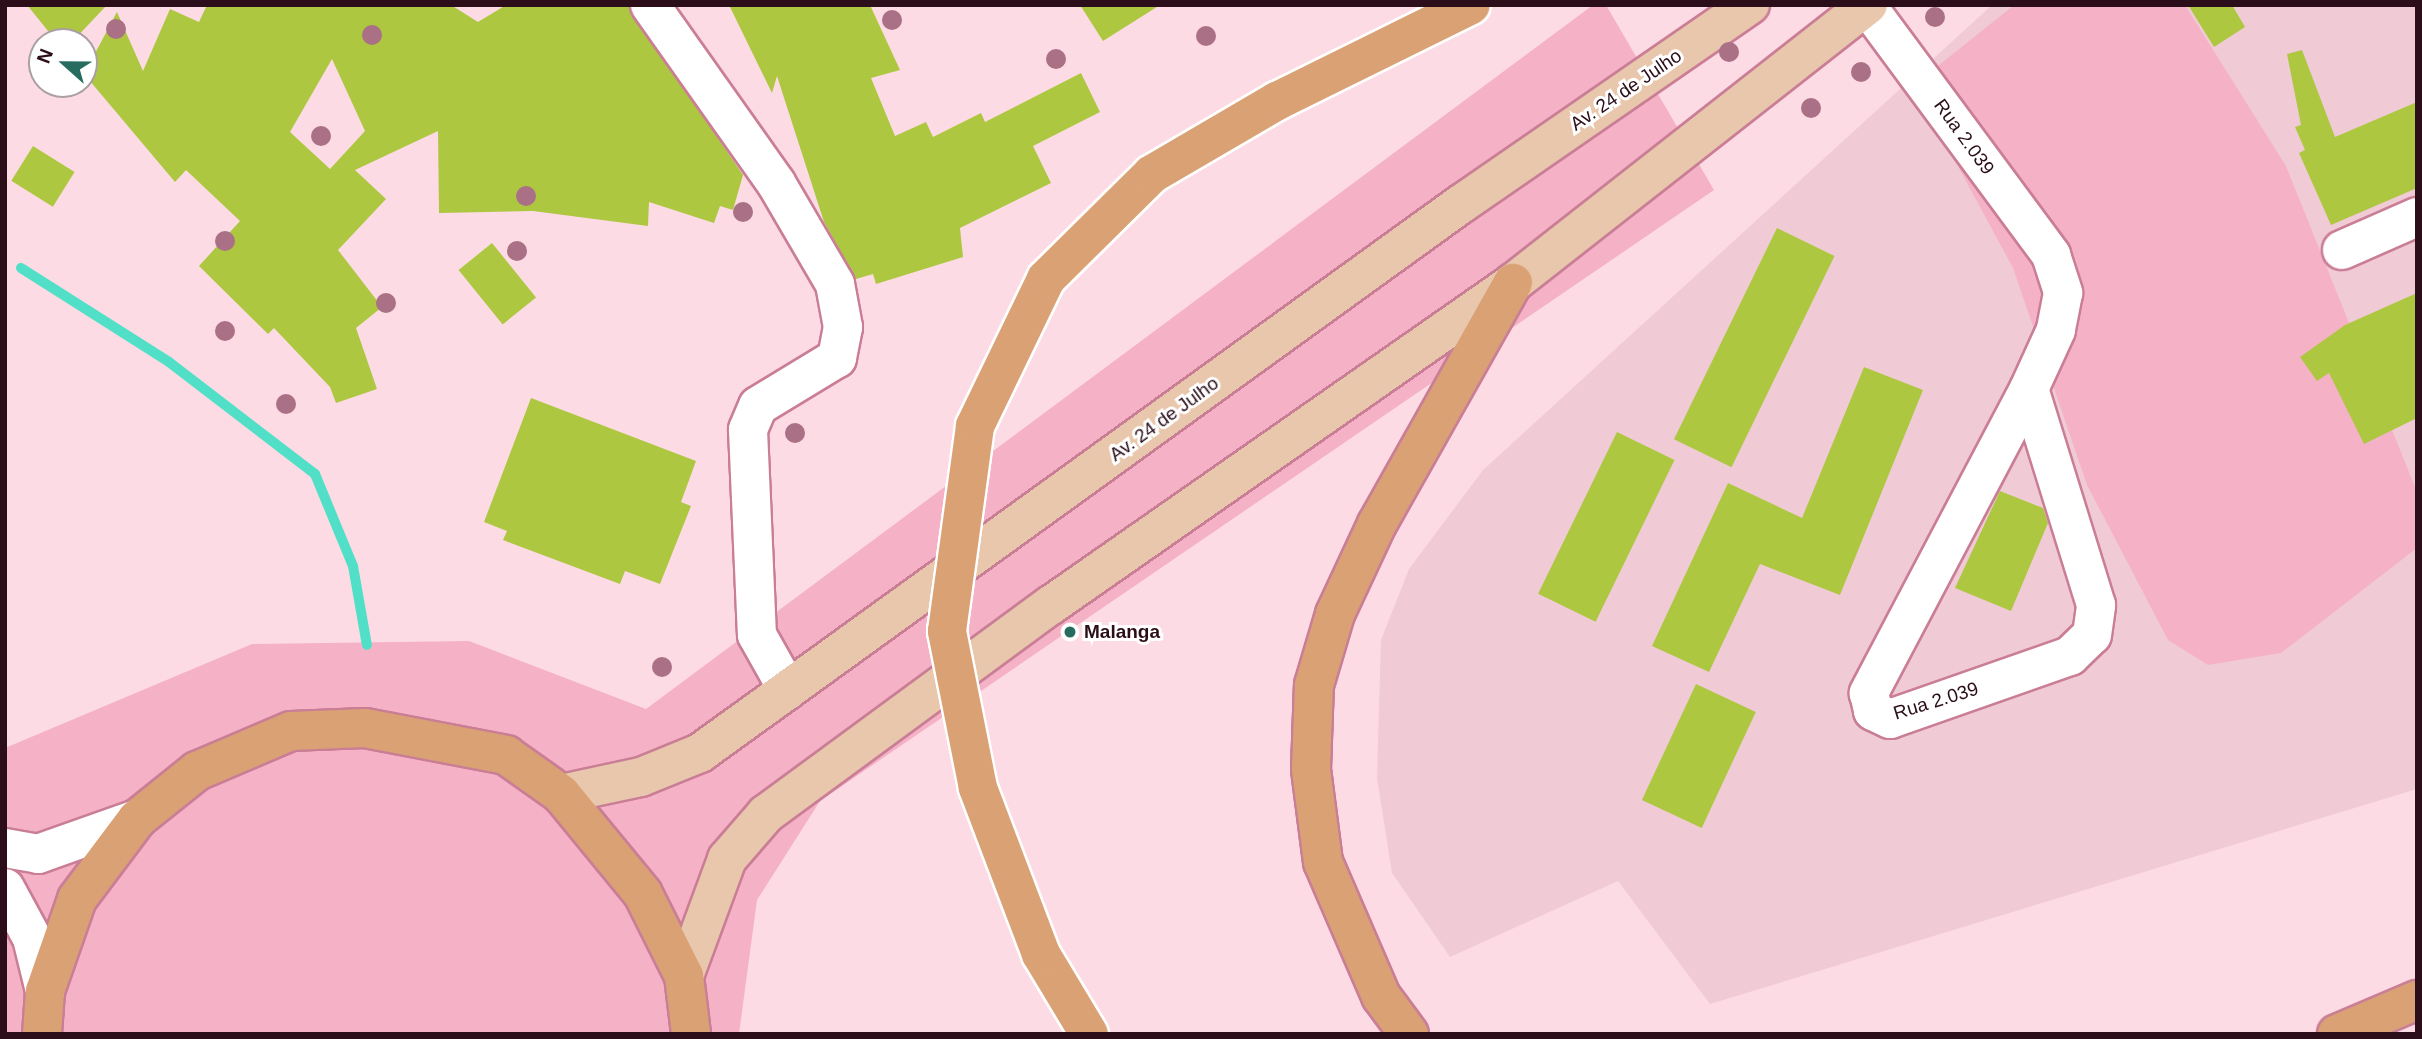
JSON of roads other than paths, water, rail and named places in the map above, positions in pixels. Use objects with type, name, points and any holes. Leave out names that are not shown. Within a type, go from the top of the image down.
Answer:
[{"type":"highway","points":[[1089,1034],[1041,954],[978,788],[947,631],[975,426],[1046,279],[1152,174],[1277,101],[1471,5]]},
{"type":"highway","points":[[1409,1034],[1381,996],[1323,862],[1311,769],[1314,685],[1335,614],[1377,524],[1513,283]]},
{"type":"highway","points":[[43,1034],[45,991],[77,899],[138,819],[197,771],[290,732],[365,728],[432,737],[506,755],[561,794],[643,894],[684,976],[691,1034]]},
{"type":"highway","points":[[2337,1034],[2417,1000]]},
{"type":"main road","name":"Av. 24 de Julho","points":[[561,794],[641,777],[700,753],[1461,204],[1750,5]]},
{"type":"main road","points":[[684,976],[727,859],[766,814],[1051,606],[1513,283],[1868,5]]},
{"type":"street","points":[[650,5],[776,183],[835,284],[843,327],[837,358],[758,406],[748,430],[757,635],[788,690]]},
{"type":"street","name":"Rua 2.039","points":[[1868,5],[2051,255],[2063,293],[2056,330],[2029,388],[1869,693],[1873,711],[1890,719],[2070,656],[2092,635],[2096,605],[2029,388]]},
{"type":"street","points":[[2342,250],[2417,217]]},
{"type":"street","points":[[5,848],[38,854],[138,819]]},
{"type":"street","points":[[5,888],[33,938],[45,991]]},
{"type":"waterway","points":[[21,268],[169,362],[315,474],[353,566],[367,645]]},
{"type":"place","name":"Malanga","points":[[1070,632]]}]
